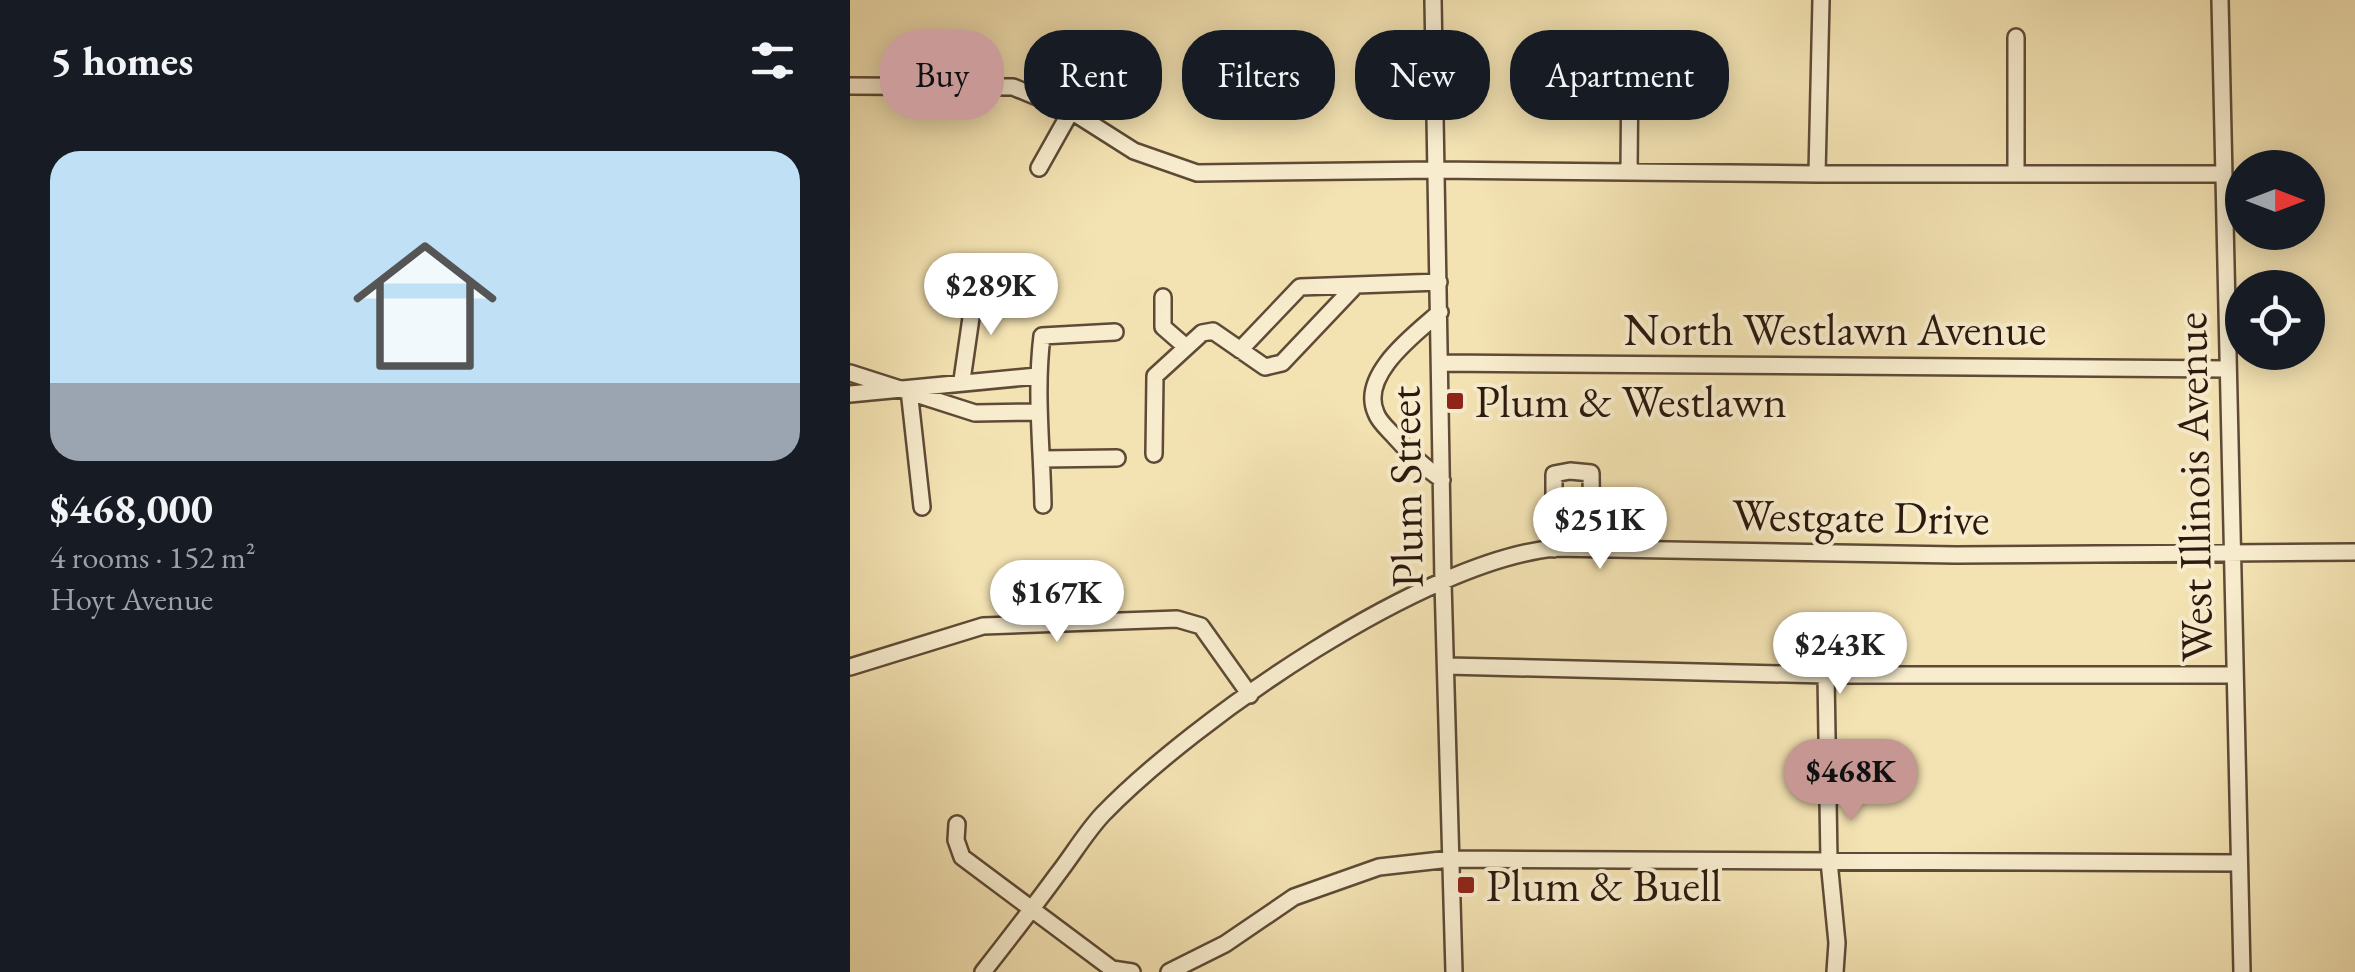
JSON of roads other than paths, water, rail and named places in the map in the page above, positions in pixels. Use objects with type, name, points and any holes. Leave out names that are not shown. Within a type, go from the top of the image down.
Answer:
[{"type":"street","name":"Plum Street","points":[[1432,0],[1454,972]]},
{"type":"street","points":[[1817,174],[1820,0]]},
{"type":"street","name":"West Illinois Avenue","points":[[2220,0],[2226,270]]},
{"type":"street","points":[[2016,36],[2016,174]]},
{"type":"street","points":[[850,86],[1013,86],[1024,91]]},
{"type":"street","points":[[1039,168],[1066,120]]},
{"type":"street","points":[[1085,120],[1134,151],[1197,173],[1435,170],[2224,174]]},
{"type":"street","points":[[1629,120],[1629,172]]},
{"type":"street","points":[[1240,350],[1300,287],[1438,282]]},
{"type":"street","points":[[1154,454],[1154,376],[1202,333],[1213,331],[1265,367],[1282,364],[1356,285]]},
{"type":"street","points":[[962,380],[975,290]]},
{"type":"street","points":[[1164,297],[1164,327],[1186,347]]},
{"type":"street","points":[[1440,312],[1390,358],[1374,386],[1372,400],[1377,417],[1421,466],[1442,480]]},
{"type":"street","points":[[1043,504],[1042,430],[1037,412],[1042,336],[1115,332]]},
{"type":"street","name":"North Westlawn Avenue","points":[[1441,363],[2225,369]]},
{"type":"street","name":"West Illinois Avenue","points":[[2228,370],[2242,972]]},
{"type":"street","points":[[850,373],[974,413],[1037,412]]},
{"type":"street","points":[[850,394],[909,390],[962,380],[1038,376]]},
{"type":"street","points":[[909,390],[922,507]]},
{"type":"street","points":[[1042,459],[1117,458]]},
{"type":"street","points":[[1554,548],[1554,474],[1570,471],[1591,473],[1592,549]]},
{"type":"street","name":"Westgate Drive","points":[[983,972],[1102,816],[1184,744],[1358,624],[1498,560],[1554,548],[1956,555],[2355,552]]},
{"type":"street","points":[[850,668],[983,626],[1177,620],[1201,626],[1250,695]]},
{"type":"street","points":[[1447,666],[1826,675],[2235,675]]},
{"type":"street","points":[[1826,675],[1835,972]]},
{"type":"street","points":[[958,824],[956,840],[962,857],[1112,968],[1132,972]]},
{"type":"street","points":[[1169,972],[1225,944],[1294,897],[1379,867],[1450,859],[2238,863]]},
{"type":"place","name":"Plum & Westlawn","points":[[1455,401]]},
{"type":"place","name":"Plum & Buell","points":[[1466,885]]}]
